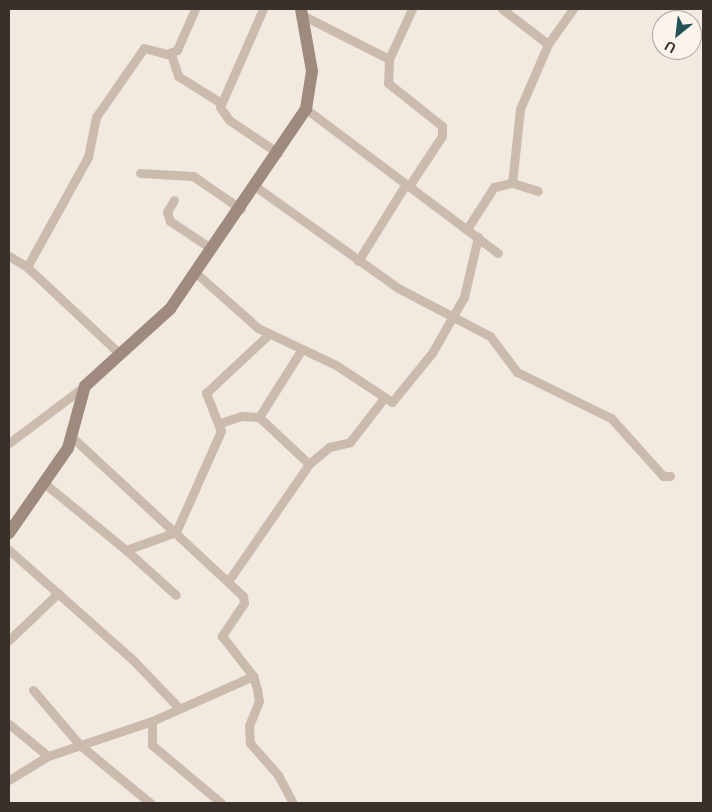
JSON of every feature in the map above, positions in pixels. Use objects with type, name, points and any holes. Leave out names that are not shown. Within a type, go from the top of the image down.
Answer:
[{"type":"street","points":[[171,54],[182,42],[195,9]]},
{"type":"street","points":[[263,9],[258,28],[221,102],[221,111],[229,120],[278,153]]},
{"type":"street","points":[[358,260],[442,136],[442,126],[388,82],[388,59],[412,9]]},
{"type":"street","points":[[502,9],[548,44]]},
{"type":"street","points":[[512,183],[520,109],[548,44],[574,9]]},
{"type":"street","points":[[302,12],[388,59]]},
{"type":"street","points":[[9,443],[85,386],[164,316],[256,187],[306,109],[312,71],[302,12]]},
{"type":"street","points":[[27,267],[88,157],[94,121],[126,73],[148,46],[171,54]]},
{"type":"street","points":[[171,54],[178,76],[221,102]]},
{"type":"street","points":[[306,109],[498,253]]},
{"type":"street","points":[[140,173],[193,176],[241,209]]},
{"type":"street","points":[[467,229],[494,187],[512,183],[538,191]]},
{"type":"street","points":[[256,187],[408,294],[453,315],[494,338],[517,372],[612,418],[663,476],[670,476]]},
{"type":"street","points":[[174,200],[167,212],[170,221],[212,249]]},
{"type":"street","points":[[196,273],[269,334],[345,371],[392,402],[401,395],[453,315],[470,284],[478,237]]},
{"type":"street","points":[[9,256],[27,267],[120,354]]},
{"type":"street","points":[[126,550],[176,532],[218,441],[220,424],[206,402],[206,393],[269,334]]},
{"type":"street","points":[[259,417],[302,349]]},
{"type":"street","points":[[9,533],[73,438],[85,386]]},
{"type":"street","points":[[230,580],[309,464],[330,447],[346,445],[384,398]]},
{"type":"street","points":[[220,424],[235,417],[259,417],[309,464]]},
{"type":"street","points":[[73,438],[230,580],[244,603],[222,636],[253,676],[259,701],[248,735],[286,787],[292,803]]},
{"type":"street","points":[[44,483],[126,550],[176,595]]},
{"type":"street","points":[[9,550],[58,593],[179,708]]},
{"type":"street","points":[[9,640],[58,593]]},
{"type":"street","points":[[9,780],[48,756],[152,721],[253,676]]},
{"type":"street","points":[[33,690],[80,745],[150,803]]},
{"type":"street","points":[[152,721],[152,745],[221,803]]},
{"type":"street","points":[[9,724],[48,756]]}]
